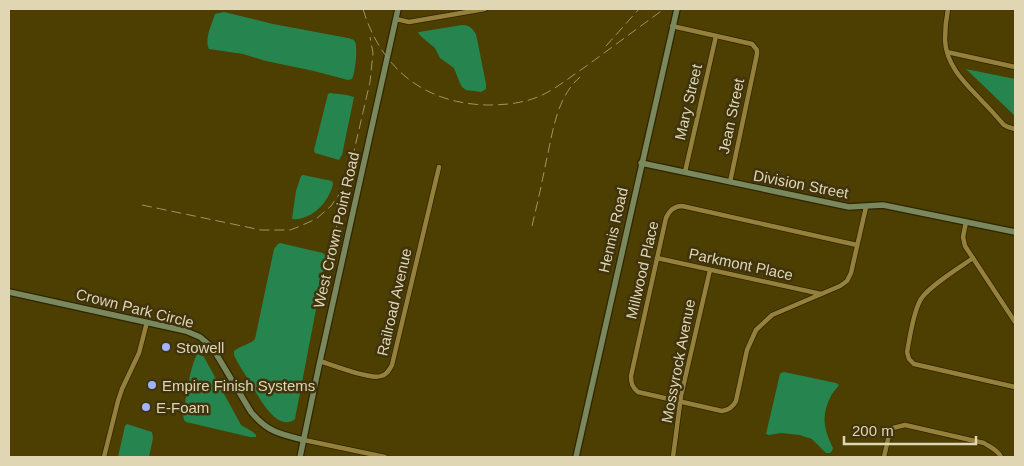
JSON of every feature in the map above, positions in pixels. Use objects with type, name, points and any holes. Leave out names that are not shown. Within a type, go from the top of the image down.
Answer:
[{"type":"street","name":"West Crown Point Road","points":[[300,457],[398,9]]},
{"type":"street","points":[[396,19],[409,22],[485,9]]},
{"type":"street","name":"Hennis Road","points":[[576,457],[676,9]]},
{"type":"street","points":[[948,9],[945,41],[953,68],[964,83],[1004,124],[1015,129]]},
{"type":"street","points":[[672,26],[716,36]]},
{"type":"street","name":"Jean Street","points":[[716,36],[752,44],[758,54],[730,182]]},
{"type":"street","name":"Mary Street","points":[[685,172],[716,36]]},
{"type":"street","points":[[947,52],[1015,67]]},
{"type":"street","name":"Division Street","points":[[641,163],[850,207],[883,206],[1015,232]]},
{"type":"street","name":"Railroad Avenue","points":[[320,362],[380,377],[387,373],[392,366],[438,167]]},
{"type":"street","name":"Millwood Place","points":[[821,294],[772,315],[756,330],[747,350],[736,401],[727,411],[638,392],[633,388],[631,381],[666,218],[669,212],[678,206],[857,245]]},
{"type":"street","points":[[821,294],[847,281],[851,273],[866,207]]},
{"type":"street","points":[[966,222],[963,237],[965,246],[1015,322]]},
{"type":"street","name":"Parkmont Place","points":[[657,258],[821,294]]},
{"type":"street","points":[[972,258],[929,290],[921,299],[916,311],[907,352],[908,359],[914,364],[1015,387]]},
{"type":"street","name":"Mossyrock Avenue","points":[[673,457],[680,402],[710,270]]},
{"type":"street","name":"Crown Park Circle","points":[[9,292],[186,331],[200,337],[212,347],[251,412],[258,421],[268,428],[279,434],[385,457]]},
{"type":"street","points":[[104,457],[118,401],[139,353],[147,322]]},
{"type":"street","points":[[884,457],[889,435],[893,428],[904,425],[984,443],[994,449],[1001,457]]},
{"type":"shaded area","points":[[224,12],[355,41],[356,55],[352,79],[348,80],[243,54],[209,49],[207,41],[215,14]]},
{"type":"shaded area","points":[[462,25],[470,27],[476,34],[486,84],[486,89],[481,92],[466,90],[462,87],[454,68],[440,58],[435,48],[418,33]]},
{"type":"shaded area","points":[[966,69],[1015,79],[1015,116]]},
{"type":"shaded area","points":[[328,94],[354,97],[342,155],[339,160],[315,153],[314,150]]},
{"type":"shaded area","points":[[303,175],[332,181],[333,184],[328,197],[318,209],[306,217],[292,219],[296,191]]},
{"type":"shaded area","points":[[280,243],[323,253],[326,257],[295,419],[288,422],[281,421],[268,411],[234,355],[234,351],[255,339],[274,249]]},
{"type":"shaded area","points":[[198,353],[204,357],[241,425],[253,432],[256,437],[184,420],[183,415],[189,382]]},
{"type":"shaded area","points":[[784,372],[839,385],[828,401],[825,415],[825,427],[833,448],[830,453],[826,453],[812,439],[800,435],[766,434],[780,374]]},
{"type":"shaded area","points":[[127,424],[152,432],[153,438],[149,457],[118,457]]},
{"type":"railway","points":[[363,9],[381,49],[409,79],[426,90],[444,98],[465,103],[488,105],[521,102],[546,93],[664,9]]},
{"type":"railway","points":[[606,46],[639,9]]},
{"type":"railway","points":[[332,246],[370,82],[373,53],[370,37]]},
{"type":"railway","points":[[532,226],[557,116],[566,95],[580,77]]},
{"type":"railway","points":[[142,205],[261,230],[290,230],[316,219],[331,206],[341,192],[349,171]]},
{"type":"place","name":"Stowell","points":[[166,347]]},
{"type":"place","name":"Empire Finish Systems","points":[[152,385]]},
{"type":"place","name":"E-Foam","points":[[146,407]]}]
